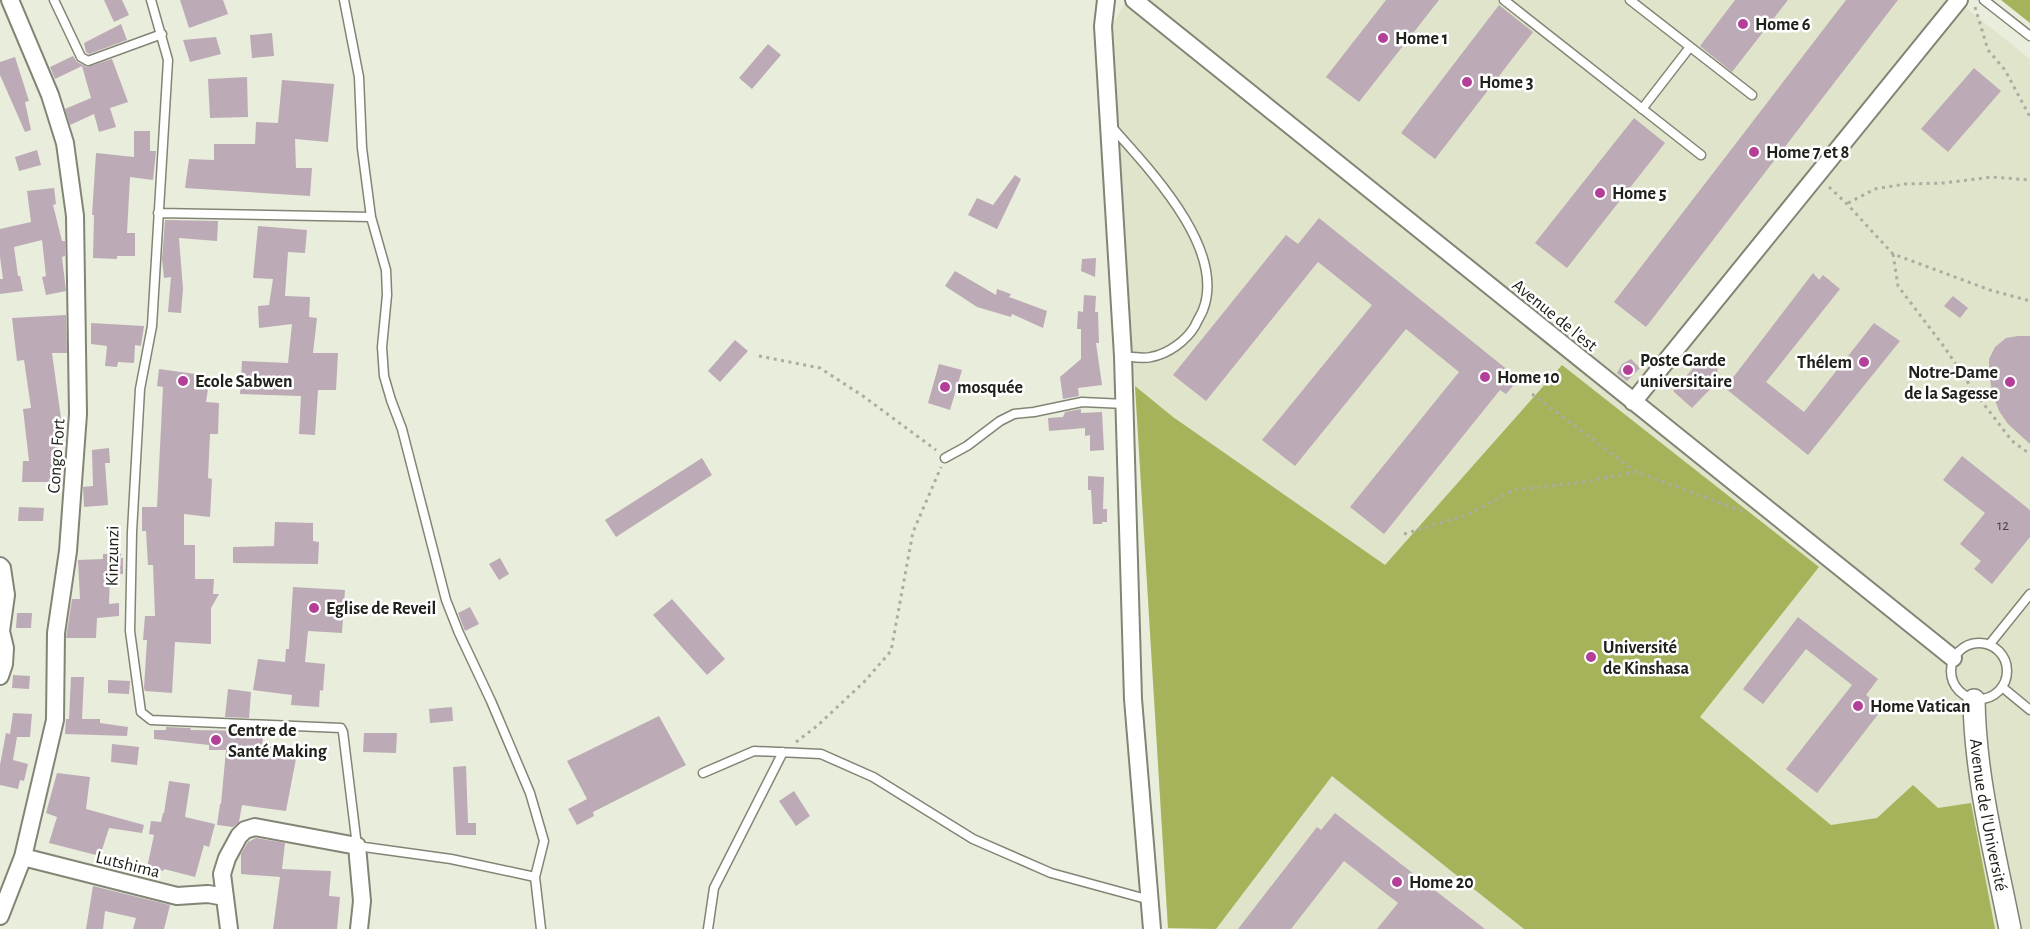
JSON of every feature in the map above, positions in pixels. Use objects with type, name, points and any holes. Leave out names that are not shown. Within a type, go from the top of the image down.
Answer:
[{"type":"street","name":"Congo Fort","points":[[0,916],[23,857],[55,720],[56,633],[68,551],[78,414],[75,216],[65,143],[50,95],[10,0]]},
{"type":"street","points":[[1106,0],[1103,26],[1123,356],[1133,699],[1152,929]]},
{"type":"street","name":"Avenue de l'est","points":[[1134,0],[1953,658]]},
{"type":"street","points":[[1633,402],[1959,0]]},
{"type":"street","points":[[0,566],[6,595],[1,631],[5,648],[4,664],[0,676]]},
{"type":"street","name":"Avenue de l'Université","points":[[1974,700],[1974,737],[2010,929]]},
{"type":"street","points":[[229,929],[222,874],[231,850],[245,830],[255,827],[357,846]]},
{"type":"street","name":"Kinzunzi","points":[[357,846],[362,901],[359,929]]},
{"type":"street","name":"Lutshima","points":[[23,857],[177,896],[208,894],[225,897]]},
{"type":"lane","points":[[54,0],[84,60],[88,61],[162,34]]},
{"type":"lane","name":"Kinzunzi","points":[[152,0],[168,60],[152,326],[140,389],[132,532],[130,631],[141,712],[151,720],[341,728],[357,846]]},
{"type":"lane","points":[[344,0],[359,77],[362,148],[371,217],[386,270],[387,295],[382,347],[384,376],[402,429],[446,600],[530,793],[544,841],[535,877],[541,929]]},
{"type":"lane","points":[[1504,0],[1701,155]]},
{"type":"lane","points":[[1630,0],[1752,95]]},
{"type":"lane","points":[[1984,0],[2030,36]]},
{"type":"lane","points":[[1642,109],[1690,47]]},
{"type":"lane","points":[[1109,124],[1177,205],[1201,251],[1207,281],[1204,309],[1191,333],[1173,348],[1150,357],[1123,356]]},
{"type":"lane","points":[[158,213],[371,217]]},
{"type":"lane","points":[[945,458],[1014,414],[1082,402],[1125,404]]},
{"type":"lane","points":[[1989,645],[2030,594]]},
{"type":"lane","points":[[1979,643],[1989,645],[1998,650],[2004,658],[2007,668],[2006,678],[2002,687],[1990,698],[1974,700],[1962,695],[1953,685],[1950,672],[1953,658],[1969,645],[1979,643]]},
{"type":"lane","points":[[2002,687],[2030,710]]},
{"type":"lane","points":[[703,773],[754,751],[821,754],[873,777],[974,839],[1051,873],[1151,900]]},
{"type":"lane","points":[[708,929],[714,888],[783,752]]},
{"type":"lane","points":[[357,846],[451,859],[535,877]]},
{"type":"path","points":[[1972,0],[1988,50],[2005,69],[2030,117]]},
{"type":"path","points":[[1816,176],[1847,204],[1893,254],[1990,290],[2030,301]]},
{"type":"path","points":[[1847,204],[1875,189],[1905,184],[1944,183],[1992,177],[2030,180]]},
{"type":"path","points":[[1893,254],[1898,286],[2012,441],[2030,454]]},
{"type":"path","points":[[759,356],[820,368],[894,418],[945,458],[913,532],[891,651],[864,682],[817,726],[783,752]]},
{"type":"path","points":[[1532,394],[1636,472],[1752,515]]},
{"type":"path","points":[[1404,534],[1467,515],[1514,490],[1583,482],[1636,472]]},
{"type":"shaded area","name":"Université de Kinshasa","points":[[1127,0],[1956,0],[2030,59],[2030,929],[1168,929],[1135,386],[1109,30]]},
{"type":"green space","points":[[2001,0],[2030,0],[2030,23]]},
{"type":"green space","points":[[1562,365],[1819,567],[1700,717],[1831,825],[1877,818],[1913,785],[1938,808],[1971,803],[1995,929],[1524,929],[1332,776],[1216,929],[1168,928],[1135,386],[1173,417],[1385,565]]},
{"type":"building","points":[[104,0],[122,0],[129,15],[114,22]]},
{"type":"building","points":[[180,0],[223,0],[228,14],[189,28]]},
{"type":"building","name":"Home 1","points":[[1386,0],[1439,0],[1359,102],[1326,77]]},
{"type":"building","name":"Home 6","points":[[1735,0],[1788,0],[1732,72],[1700,46]]},
{"type":"building","name":"Home 7 et 8","points":[[1846,0],[1898,0],[1646,327],[1614,302]]},
{"type":"building","name":"Home 3","points":[[1499,5],[1533,32],[1435,159],[1401,133]]},
{"type":"building","points":[[121,24],[127,40],[89,54],[86,52],[84,43]]},
{"type":"building","points":[[272,33],[274,56],[252,58],[250,35]]},
{"type":"building","points":[[216,37],[221,54],[190,62],[183,40]]},
{"type":"building","points":[[768,44],[781,55],[752,89],[739,78]]},
{"type":"building","points":[[73,56],[77,62],[87,67],[112,59],[128,102],[110,108],[116,127],[99,132],[94,114],[70,125],[65,109],[91,98],[82,66],[55,79],[50,67]]},
{"type":"building","points":[[15,57],[29,101],[25,102],[31,130],[25,132],[0,75],[0,62]]},
{"type":"building","points":[[1974,68],[2001,91],[1948,152],[1921,129]]},
{"type":"building","points":[[247,77],[248,117],[210,118],[208,79]]},
{"type":"building","points":[[282,80],[334,84],[328,142],[295,139],[296,168],[312,168],[310,196],[185,188],[189,159],[214,160],[214,144],[255,144],[256,122],[278,123]]},
{"type":"building","name":"Home 5","points":[[1634,118],[1665,143],[1567,268],[1535,243]]},
{"type":"building","points":[[134,131],[150,131],[150,151],[156,151],[153,180],[130,177],[127,233],[135,233],[135,256],[117,256],[117,259],[93,258],[94,215],[92,215],[96,153],[134,157]]},
{"type":"building","points":[[37,150],[41,165],[19,171],[15,157]]},
{"type":"building","points":[[1015,175],[1021,179],[997,229],[968,215],[977,198],[993,205]]},
{"type":"building","points":[[54,188],[56,204],[53,205],[62,241],[65,241],[65,256],[62,257],[66,291],[46,295],[42,277],[46,276],[42,240],[14,247],[18,276],[20,276],[23,291],[0,294],[0,279],[3,279],[0,229],[31,222],[27,191]]},
{"type":"building","name":"Home 10","points":[[1319,218],[1519,379],[1506,394],[1500,390],[1384,534],[1350,507],[1459,372],[1406,329],[1295,466],[1262,440],[1372,305],[1318,262],[1206,401],[1173,375],[1286,235],[1298,244]]},
{"type":"building","points":[[165,220],[218,221],[217,241],[179,238],[183,289],[181,313],[168,312],[171,277],[164,278],[162,259]]},
{"type":"building","points":[[258,226],[307,230],[305,253],[288,252],[285,296],[310,297],[309,317],[317,318],[313,353],[338,353],[336,390],[318,390],[315,435],[299,434],[301,396],[240,394],[242,361],[288,363],[292,324],[259,328],[258,306],[269,305],[273,279],[253,278]]},
{"type":"building","points":[[1096,258],[1095,277],[1081,271],[1082,259]]},
{"type":"building","points":[[955,271],[996,295],[997,289],[1011,294],[1009,297],[1047,311],[1043,328],[1012,314],[1011,317],[977,307],[945,286]]},
{"type":"building","name":"Thélem","points":[[1813,273],[1819,280],[1823,275],[1840,289],[1766,382],[1804,412],[1874,323],[1900,341],[1808,455],[1725,388]]},
{"type":"building","points":[[1084,295],[1096,296],[1095,312],[1098,312],[1099,343],[1096,343],[1102,385],[1078,388],[1079,396],[1063,399],[1060,377],[1081,359],[1081,329],[1077,329],[1078,311],[1083,312]]},
{"type":"building","points":[[1953,296],[1968,308],[1960,318],[1944,306]]},
{"type":"building","points":[[66,315],[67,353],[52,353],[64,440],[58,441],[57,482],[22,482],[23,461],[29,461],[23,409],[31,408],[24,360],[17,361],[12,318]]},
{"type":"building","points":[[91,323],[144,326],[141,346],[135,345],[134,363],[118,362],[117,367],[105,366],[107,346],[91,344]]},
{"type":"building","name":"Notre-Dame de la Sagesse","points":[[2030,336],[2030,444],[2008,424],[1999,411],[1992,392],[1989,372],[1989,359],[1995,347],[2006,338]]},
{"type":"building","points":[[735,340],[748,351],[720,382],[708,371]]},
{"type":"building","points":[[1705,355],[1717,364],[1718,381],[1692,408],[1673,391]]},
{"type":"building","name":"Poste Garde universitaire","points":[[1631,359],[1640,368],[1627,381],[1617,373],[1622,364]]},
{"type":"building","name":"mosquée","points":[[939,364],[962,370],[950,410],[928,403]]},
{"type":"building","points":[[159,369],[210,376],[206,402],[219,403],[218,434],[210,434],[208,478],[212,479],[210,517],[184,514],[184,545],[195,545],[195,579],[214,579],[213,594],[219,594],[211,608],[211,644],[175,642],[172,693],[145,691],[144,688],[147,640],[143,640],[145,616],[155,616],[153,565],[148,565],[146,531],[142,531],[142,507],[157,507],[163,387],[157,386]]},
{"type":"building","points":[[1081,409],[1081,413],[1102,412],[1104,450],[1090,451],[1090,435],[1085,436],[1085,428],[1049,431],[1048,418],[1063,417],[1065,412]]},
{"type":"building","points":[[109,448],[110,463],[105,463],[108,505],[84,507],[83,487],[93,486],[92,450]]},
{"type":"building","points":[[1962,456],[2030,510],[2030,537],[1992,584],[1974,569],[1981,561],[1960,544],[1985,513],[1943,480]]},
{"type":"building","points":[[702,458],[712,475],[616,537],[605,520]]},
{"type":"building","points":[[1088,476],[1104,477],[1103,509],[1107,509],[1107,522],[1102,522],[1102,524],[1093,524]]},
{"type":"building","points":[[19,507],[44,508],[43,521],[18,521]]},
{"type":"building","points":[[275,522],[313,523],[313,541],[319,542],[318,564],[233,563],[233,547],[274,546]]},
{"type":"building","points":[[121,553],[123,574],[110,575],[109,604],[119,603],[119,616],[97,618],[96,638],[66,638],[72,599],[80,599],[78,560],[103,559],[103,554]]},
{"type":"building","points":[[500,558],[509,574],[499,580],[489,564]]},
{"type":"building","points":[[293,587],[345,590],[342,633],[308,631],[305,662],[325,664],[319,707],[291,705],[292,695],[253,690],[258,659],[285,662],[286,649],[289,649]]},
{"type":"building","points":[[672,599],[725,659],[707,675],[653,615]]},
{"type":"building","points":[[470,607],[479,624],[465,631],[458,613]]},
{"type":"building","points":[[17,613],[32,613],[31,628],[16,628]]},
{"type":"building","name":"Home Vatican","points":[[1798,617],[1878,679],[1866,695],[1883,708],[1817,793],[1786,769],[1852,685],[1806,649],[1763,704],[1743,689]]},
{"type":"building","points":[[13,675],[30,676],[29,689],[12,688]]},
{"type":"building","points":[[71,677],[84,677],[82,719],[100,719],[100,723],[128,727],[127,736],[65,734],[66,719],[69,719]]},
{"type":"building","points":[[108,680],[130,681],[129,694],[108,693]]},
{"type":"building","points":[[228,689],[251,692],[249,718],[225,717]]},
{"type":"building","points":[[452,707],[453,721],[430,723],[429,709]]},
{"type":"building","points":[[13,713],[32,714],[30,737],[17,737],[13,760],[28,764],[24,781],[20,780],[18,789],[0,785],[0,765],[6,733],[10,734]]},
{"type":"building","points":[[659,716],[686,765],[593,812],[594,816],[577,825],[568,809],[587,799],[567,761]]},
{"type":"building","points":[[166,727],[191,728],[190,730],[264,731],[262,746],[298,748],[286,811],[242,805],[239,822],[233,827],[217,825],[226,750],[209,750],[209,745],[154,739],[154,730],[166,730]]},
{"type":"building","points":[[364,733],[397,733],[396,753],[363,752]]},
{"type":"building","points":[[112,744],[139,747],[137,765],[111,762]]},
{"type":"building","points":[[466,766],[468,823],[476,823],[476,835],[456,835],[453,767]]},
{"type":"building","points":[[57,773],[90,777],[86,809],[144,825],[142,833],[109,828],[100,856],[49,843],[57,817],[46,813]]},
{"type":"building","points":[[169,781],[190,784],[185,817],[215,824],[209,847],[204,845],[195,877],[164,869],[163,871],[147,868],[154,835],[149,834],[151,821],[161,822]]},
{"type":"building","points":[[794,791],[810,816],[796,826],[779,801]]},
{"type":"building","name":"Home 20","points":[[1335,813],[1485,929],[1377,929],[1398,903],[1344,861],[1291,929],[1238,929],[1317,827],[1321,830]]},
{"type":"building","points":[[256,838],[285,843],[282,869],[331,871],[329,896],[340,897],[337,929],[273,929],[280,877],[241,874],[241,854],[248,842]]},
{"type":"building","points":[[93,886],[170,905],[164,929],[133,929],[136,918],[105,911],[103,929],[86,929]]},
{"type":"place","name":"Home 6","points":[[1743,24]]},
{"type":"place","name":"Home 1","points":[[1383,38]]},
{"type":"place","name":"Home 3","points":[[1467,82]]},
{"type":"place","name":"Home 7 et 8","points":[[1754,152]]},
{"type":"place","name":"Home 5","points":[[1600,193]]},
{"type":"place","name":"Thélem","points":[[1864,362]]},
{"type":"place","name":"Poste Garde universitaire","points":[[1628,370]]},
{"type":"place","name":"Home 10","points":[[1485,377]]},
{"type":"place","name":"Ecole Sabwen","points":[[183,381]]},
{"type":"place","name":"Notre-Dame de la Sagesse","points":[[2010,382]]},
{"type":"place","name":"mosquée","points":[[945,387]]},
{"type":"place","name":"Eglise de Reveil","points":[[314,608]]},
{"type":"place","name":"Université de Kinshasa","points":[[1591,657]]},
{"type":"place","name":"Home Vatican","points":[[1858,706]]},
{"type":"place","name":"Centre de Santé Making","points":[[216,740]]},
{"type":"place","name":"Home 20","points":[[1397,882]]}]
